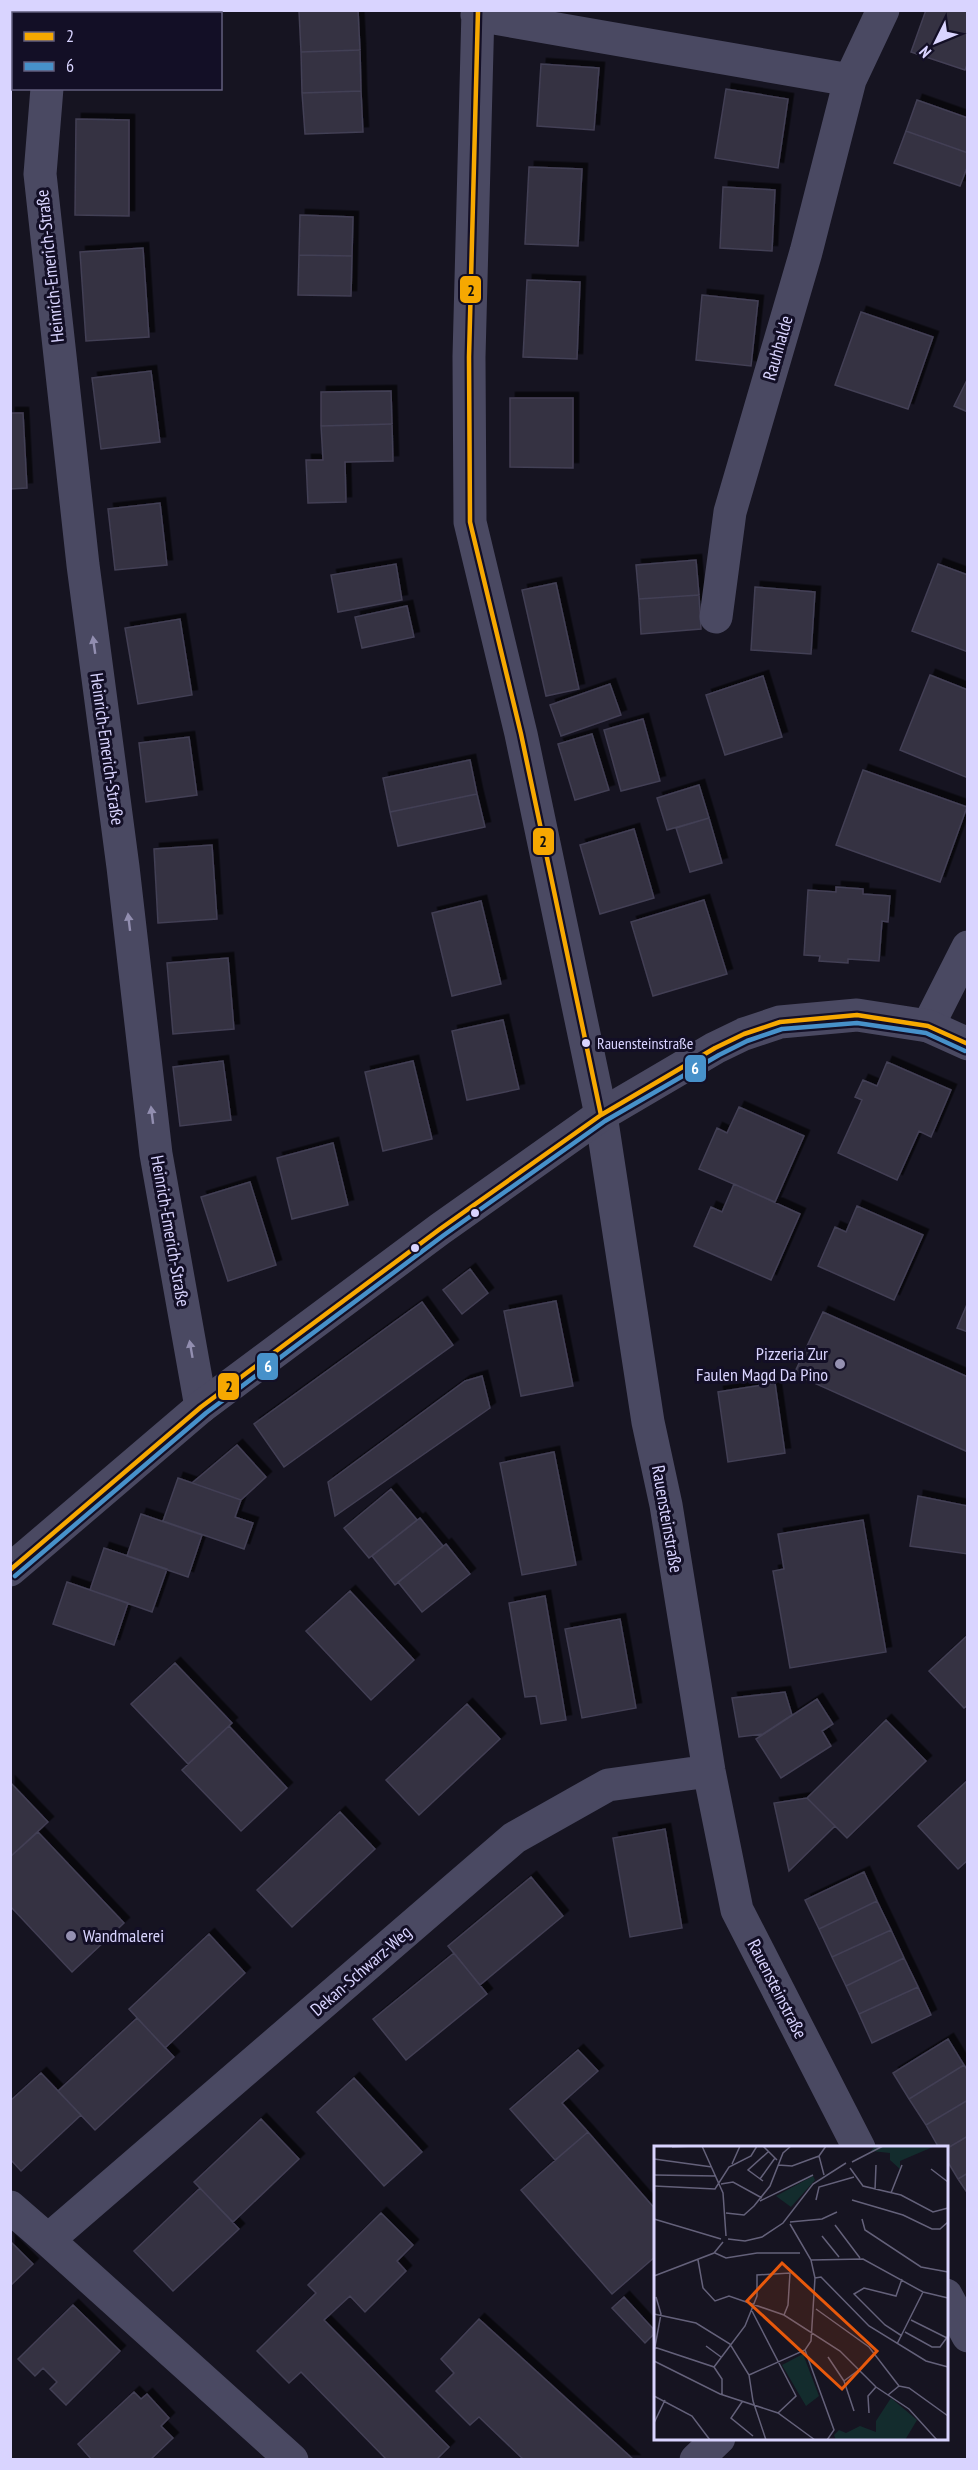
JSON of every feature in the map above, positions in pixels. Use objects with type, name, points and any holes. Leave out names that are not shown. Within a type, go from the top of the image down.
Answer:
[{"type":"street","name":"Rauhhalde","points":[[716,617],[730,512],[806,252],[850,80],[883,10]]},
{"type":"street","points":[[477,13],[850,80]]},
{"type":"street","name":"Rauensteinstraße","points":[[477,13],[470,346],[470,522],[521,734],[601,1115],[648,1422],[666,1505],[709,1771],[737,1910],[858,2146]]},
{"type":"street","name":"Heinrich-Emerich-Straße","points":[[46,90],[40,174],[83,565],[123,867],[156,1154],[201,1407]]},
{"type":"street","points":[[928,1026],[968,947]]},
{"type":"street","points":[[10,1570],[201,1407],[440,1229],[601,1115],[715,1048],[744,1034],[780,1023],[858,1015],[928,1026],[968,1044]]},
{"type":"street","name":"Dekan-Schwarz-Weg","points":[[48,2240],[514,1838],[608,1785],[709,1771]]},
{"type":"street","points":[[10,2206],[292,2460]]},
{"type":"street","points":[[696,2460],[718,2440]]},
{"type":"building","points":[[93,10],[167,10],[166,12],[92,12]]},
{"type":"building","points":[[358,10],[360,50],[301,52],[299,11]]},
{"type":"building","points":[[926,10],[968,10],[968,62],[965,70],[911,52]]},
{"type":"building","points":[[360,50],[361,91],[302,93],[301,52]]},
{"type":"building","points":[[541,64],[599,68],[594,130],[537,126]]},
{"type":"building","points":[[726,89],[788,99],[778,168],[715,158]]},
{"type":"building","points":[[361,91],[363,132],[305,134],[302,93]]},
{"type":"building","points":[[917,100],[968,118],[968,153],[906,131]]},
{"type":"building","points":[[76,119],[129,120],[129,216],[75,215]]},
{"type":"building","points":[[906,131],[968,153],[968,165],[960,186],[894,163]]},
{"type":"building","points":[[529,167],[582,169],[578,246],[525,244]]},
{"type":"building","points":[[723,187],[775,190],[772,251],[720,248]]},
{"type":"building","points":[[300,215],[353,217],[352,256],[299,255]]},
{"type":"building","points":[[143,248],[149,337],[86,341],[80,252]]},
{"type":"building","points":[[299,255],[352,256],[351,296],[298,295]]},
{"type":"building","points":[[527,280],[580,282],[577,359],[523,357]]},
{"type":"building","points":[[702,295],[758,301],[751,366],[696,360]]},
{"type":"building","points":[[861,312],[933,337],[908,409],[835,385]]},
{"type":"building","points":[[151,371],[160,442],[101,449],[92,378]]},
{"type":"building","points":[[968,378],[968,412],[954,406]]},
{"type":"building","points":[[391,391],[392,424],[321,426],[321,392]]},
{"type":"building","points":[[510,398],[573,398],[573,468],[510,467]]},
{"type":"building","points":[[10,413],[23,413],[27,488],[10,489]]},
{"type":"building","points":[[392,424],[393,461],[345,462],[346,502],[308,503],[306,460],[323,460],[321,426]]},
{"type":"building","points":[[160,503],[167,565],[115,570],[108,509]]},
{"type":"building","points":[[696,560],[699,595],[639,599],[636,565]]},
{"type":"building","points":[[396,564],[402,600],[338,612],[331,575]]},
{"type":"building","points":[[938,564],[968,575],[968,652],[912,631]]},
{"type":"building","points":[[556,583],[579,689],[546,696],[522,590]]},
{"type":"building","points":[[755,587],[815,592],[811,654],[751,650]]},
{"type":"building","points":[[699,595],[701,629],[641,634],[639,599]]},
{"type":"building","points":[[407,606],[414,637],[362,648],[355,617]]},
{"type":"building","points":[[180,619],[192,695],[138,704],[125,628]]},
{"type":"building","points":[[930,675],[968,690],[968,778],[900,750]]},
{"type":"building","points":[[763,676],[782,737],[725,755],[706,695]]},
{"type":"building","points":[[610,684],[621,715],[561,736],[550,705]]},
{"type":"building","points":[[643,719],[660,781],[621,791],[604,730]]},
{"type":"building","points":[[592,734],[609,790],[575,800],[558,744]]},
{"type":"building","points":[[189,737],[197,795],[146,802],[139,743]]},
{"type":"building","points":[[470,760],[477,794],[390,812],[383,778]]},
{"type":"building","points":[[863,770],[967,807],[940,882],[836,845]]},
{"type":"building","points":[[699,785],[709,818],[667,830],[657,798]]},
{"type":"building","points":[[477,794],[485,827],[398,846],[390,812]]},
{"type":"building","points":[[709,818],[722,863],[690,872],[676,828]]},
{"type":"building","points":[[634,829],[654,898],[600,914],[580,845]]},
{"type":"building","points":[[212,845],[217,919],[158,923],[154,849]]},
{"type":"building","points":[[836,887],[863,889],[863,894],[890,896],[888,922],[882,921],[879,961],[848,959],[848,963],[819,961],[820,956],[804,955],[808,890],[836,892]]},
{"type":"building","points":[[704,900],[727,974],[653,996],[631,922]]},
{"type":"building","points":[[481,901],[501,984],[452,996],[432,913]]},
{"type":"building","points":[[228,958],[234,1029],[173,1034],[167,963]]},
{"type":"building","points":[[503,1020],[519,1089],[467,1100],[452,1031]]},
{"type":"building","points":[[223,1061],[231,1120],[180,1126],[173,1067]]},
{"type":"building","points":[[413,1061],[432,1139],[383,1151],[365,1072]]},
{"type":"building","points":[[887,1062],[951,1090],[931,1137],[919,1131],[897,1180],[838,1153],[862,1100],[855,1097],[863,1080],[877,1086]]},
{"type":"building","points":[[739,1107],[804,1136],[775,1202],[699,1169],[717,1128],[727,1133]]},
{"type":"building","points":[[333,1143],[348,1205],[292,1219],[277,1158]]},
{"type":"building","points":[[250,1182],[276,1265],[228,1281],[201,1197]]},
{"type":"building","points":[[734,1184],[800,1214],[771,1280],[694,1246],[711,1207],[722,1212]]},
{"type":"building","points":[[857,1206],[923,1235],[894,1300],[818,1266],[835,1227],[846,1232]]},
{"type":"building","points":[[470,1269],[488,1293],[462,1314],[443,1290]]},
{"type":"building","points":[[556,1301],[573,1386],[521,1396],[504,1311]]},
{"type":"building","points":[[422,1302],[453,1345],[284,1467],[254,1424]]},
{"type":"building","points":[[968,1302],[968,1332],[957,1328]]},
{"type":"building","points":[[823,1312],[968,1377],[968,1452],[794,1374]]},
{"type":"building","points":[[482,1376],[490,1408],[335,1516],[328,1482],[465,1381]]},
{"type":"building","points":[[775,1383],[785,1453],[728,1462],[718,1392]]},
{"type":"building","points":[[237,1445],[266,1477],[241,1500],[192,1483]]},
{"type":"building","points":[[554,1452],[576,1565],[522,1575],[500,1463]]},
{"type":"building","points":[[178,1478],[241,1500],[235,1517],[253,1523],[244,1549],[163,1521]]},
{"type":"building","points":[[391,1489],[417,1520],[369,1558],[344,1528]]},
{"type":"building","points":[[918,1496],[968,1506],[968,1554],[910,1546]]},
{"type":"building","points":[[141,1514],[202,1535],[188,1577],[127,1556]]},
{"type":"building","points":[[420,1518],[443,1546],[395,1585],[372,1556]]},
{"type":"building","points":[[863,1520],[886,1652],[790,1668],[773,1571],[784,1569],[778,1534]]},
{"type":"building","points":[[446,1544],[470,1574],[422,1612],[398,1582]]},
{"type":"building","points":[[104,1548],[167,1569],[152,1612],[90,1590]]},
{"type":"building","points":[[67,1582],[128,1603],[114,1645],[53,1624]]},
{"type":"building","points":[[350,1591],[414,1660],[371,1700],[306,1631]]},
{"type":"building","points":[[545,1596],[566,1720],[541,1724],[536,1696],[525,1697],[509,1603]]},
{"type":"building","points":[[620,1619],[636,1708],[582,1718],[565,1629]]},
{"type":"building","points":[[968,1635],[968,1705],[964,1708],[929,1671]]},
{"type":"building","points":[[175,1663],[232,1723],[188,1764],[131,1704]]},
{"type":"building","points":[[785,1692],[792,1715],[763,1734],[739,1737],[732,1698]]},
{"type":"building","points":[[817,1699],[833,1724],[822,1731],[831,1746],[781,1778],[756,1739]]},
{"type":"building","points":[[467,1704],[500,1739],[419,1815],[386,1780]]},
{"type":"building","points":[[886,1720],[926,1761],[847,1838],[807,1798]]},
{"type":"building","points":[[229,1726],[287,1788],[241,1831],[182,1770]]},
{"type":"building","points":[[968,1780],[968,1860],[958,1869],[918,1826]]},
{"type":"building","points":[[10,1782],[48,1822],[10,1857]]},
{"type":"building","points":[[807,1798],[835,1826],[789,1871],[774,1803]]},
{"type":"building","points":[[340,1812],[375,1849],[292,1927],[257,1890]]},
{"type":"building","points":[[665,1829],[682,1928],[630,1937],[613,1838]]},
{"type":"building","points":[[38,1832],[124,1923],[72,1972],[10,1906],[10,1857]]},
{"type":"building","points":[[864,1872],[877,1901],[819,1929],[805,1900]]},
{"type":"building","points":[[531,1877],[563,1916],[480,1985],[448,1946]]},
{"type":"building","points":[[877,1901],[891,1930],[832,1957],[819,1929]]},
{"type":"building","points":[[891,1930],[904,1958],[846,1986],[832,1957]]},
{"type":"building","points":[[209,1934],[245,1973],[165,2048],[129,2009]]},
{"type":"building","points":[[454,1953],[487,1994],[406,2060],[373,2019]]},
{"type":"building","points":[[904,1958],[918,1987],[859,2014],[846,1986]]},
{"type":"building","points":[[918,1987],[931,2015],[872,2043],[859,2014]]},
{"type":"building","points":[[137,2018],[174,2057],[95,2130],[58,2091]]},
{"type":"building","points":[[948,2039],[964,2065],[909,2099],[893,2073]]},
{"type":"building","points":[[578,2050],[598,2071],[562,2103],[588,2132],[555,2160],[510,2109]]},
{"type":"building","points":[[964,2065],[968,2071],[968,2100],[926,2125],[909,2099]]},
{"type":"building","points":[[41,2073],[81,2115],[21,2171],[10,2159],[10,2101]]},
{"type":"building","points":[[354,2078],[422,2152],[384,2186],[317,2112]]},
{"type":"building","points":[[968,2100],[968,2136],[948,2148],[938,2146],[926,2125]]},
{"type":"building","points":[[261,2119],[299,2159],[233,2222],[194,2182]]},
{"type":"building","points":[[588,2132],[654,2208],[654,2258],[612,2294],[521,2190]]},
{"type":"building","points":[[968,2136],[968,2173],[958,2179],[948,2162],[948,2148]]},
{"type":"building","points":[[968,2173],[968,2194],[958,2179]]},
{"type":"building","points":[[200,2188],[239,2229],[173,2291],[134,2251]]},
{"type":"building","points":[[381,2213],[413,2245],[397,2261],[406,2271],[365,2312],[350,2296],[324,2320],[449,2447],[436,2460],[387,2460],[301,2372],[289,2383],[257,2351],[316,2293],[308,2285]]},
{"type":"building","points":[[10,2241],[33,2264],[10,2286]]},
{"type":"building","points":[[624,2297],[654,2330],[654,2334],[645,2343],[612,2308]]},
{"type":"building","points":[[73,2305],[120,2351],[66,2405],[50,2389],[57,2382],[43,2368],[35,2376],[18,2359]]},
{"type":"building","points":[[479,2319],[634,2460],[524,2460],[479,2417],[470,2425],[436,2391],[454,2373],[441,2359]]},
{"type":"building","points":[[134,2392],[141,2399],[147,2394],[169,2418],[161,2426],[173,2438],[150,2460],[92,2460],[78,2444]]},
{"type":"transit line","name":"2","points":[[478,10],[469,357],[470,522],[521,734],[601,1115]]},
{"type":"transit line","name":"2","points":[[10,1570],[201,1407],[440,1229],[601,1115],[715,1048],[744,1034],[780,1022],[857,1015],[928,1026],[968,1044]]},
{"type":"transit line","name":"6","points":[[15,1576],[206,1413],[444,1235],[605,1121],[719,1055],[747,1041],[782,1029],[857,1023],[926,1033],[965,1051]]},
{"type":"place","name":"Rauensteinstraße","points":[[586,1043]]},
{"type":"place","name":"Pizzeria Zur Faulen Magd Da Pino","points":[[840,1364]]},
{"type":"place","name":"Wandmalerei","points":[[71,1936]]}]
